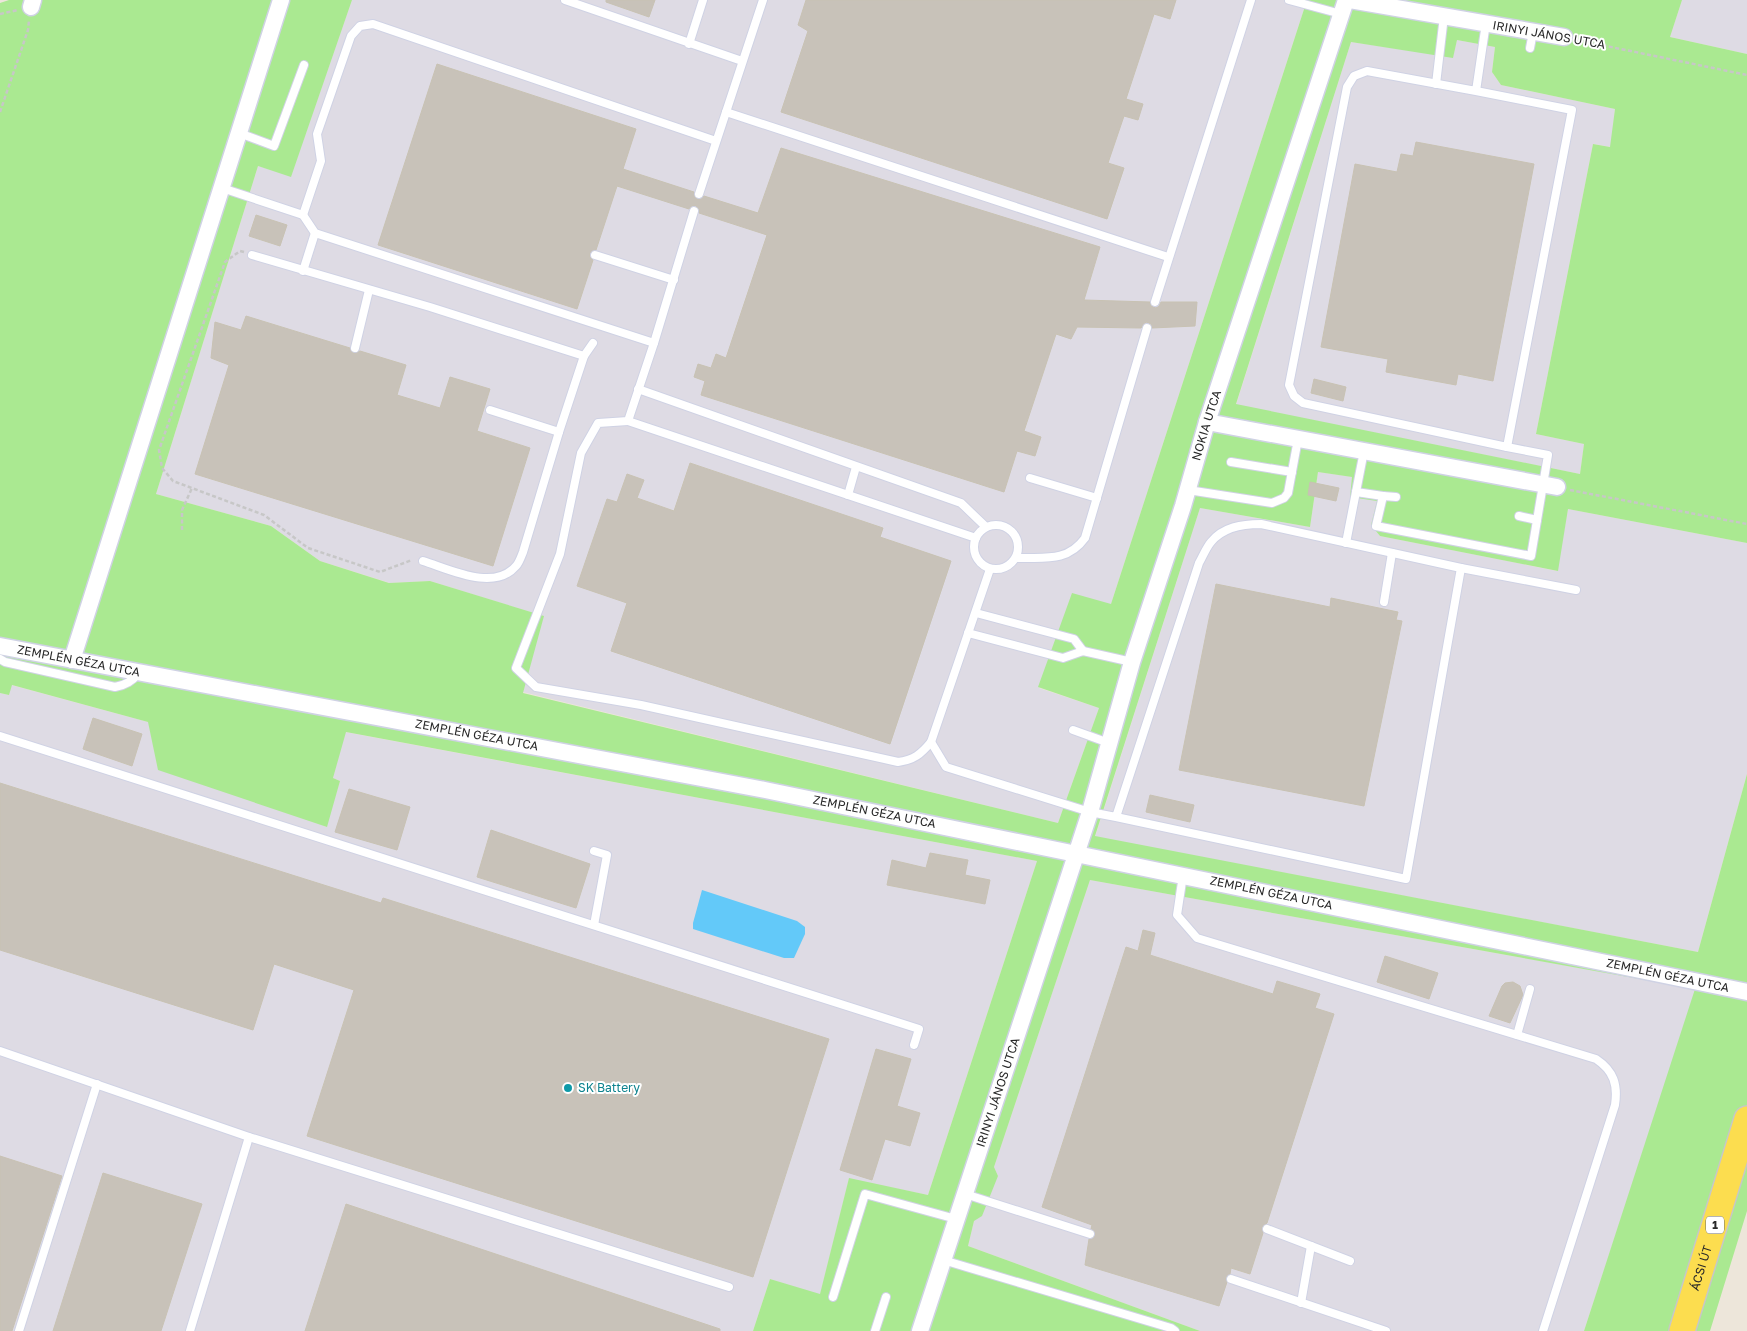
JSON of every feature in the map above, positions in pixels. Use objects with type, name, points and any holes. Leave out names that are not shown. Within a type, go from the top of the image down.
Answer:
[{"type":"main road","name":"ÁCSI ÚT","points":[[1682,1331],[1747,1119]]},
{"type":"street","points":[[72,660],[281,0]]},
{"type":"street","name":"IRINYI JÁNOS UTCA","points":[[1350,0],[1486,24],[1532,40],[1564,37]]},
{"type":"street","name":"NOKIA UTCA","points":[[1076,852],[1090,812],[1132,662],[1188,490],[1207,422],[1343,7]]},
{"type":"street","points":[[1207,422],[1549,486]]},
{"type":"street","name":"ZEMPLÉN GÉZA UTCA","points":[[0,646],[753,788],[1076,852],[1747,992]]},
{"type":"street","name":"IRINYI JÁNOS UTCA","points":[[920,1331],[1076,852]]},
{"type":"lane","points":[[565,0],[742,61]]},
{"type":"lane","points":[[689,44],[703,0]]},
{"type":"lane","points":[[699,194],[763,0]]},
{"type":"lane","points":[[1155,302],[1251,0]]},
{"type":"lane","points":[[1288,0],[1343,7]]},
{"type":"lane","points":[[1436,84],[1444,16]]},
{"type":"lane","points":[[303,214],[321,161],[317,134],[351,36],[360,26],[372,24],[716,141]]},
{"type":"lane","points":[[1476,91],[1486,24]]},
{"type":"lane","points":[[239,134],[274,146],[304,65]]},
{"type":"lane","points":[[1382,496],[1376,526],[1532,556],[1536,520],[1549,486],[1548,455],[1507,447],[1303,403],[1294,396],[1290,385],[1347,87],[1354,76],[1367,71],[1572,110],[1507,447]]},
{"type":"lane","points":[[726,112],[1168,258]]},
{"type":"lane","points":[[222,188],[303,214],[315,233],[654,343]]},
{"type":"lane","points":[[628,421],[674,280],[694,211]]},
{"type":"lane","points":[[303,270],[315,233]]},
{"type":"lane","points":[[252,255],[584,356]]},
{"type":"lane","points":[[595,255],[674,280]]},
{"type":"lane","points":[[355,348],[369,290]]},
{"type":"lane","points":[[1016,558],[1062,557],[1074,550],[1085,538],[1147,328]]},
{"type":"lane","points":[[422,560],[482,579],[496,578],[506,574],[516,566],[523,552],[584,356],[592,343]]},
{"type":"lane","points":[[638,389],[961,503],[986,526]]},
{"type":"lane","points":[[490,410],[559,432]]},
{"type":"lane","points":[[976,538],[628,421],[598,423],[581,453],[560,554],[516,668],[536,687],[641,704],[898,762],[914,759],[931,742],[990,569]]},
{"type":"lane","points":[[1188,490],[1272,503],[1284,498],[1288,493],[1298,439]]},
{"type":"lane","points":[[1346,543],[1364,451]]},
{"type":"lane","points":[[1231,462],[1292,472]]},
{"type":"lane","points":[[848,495],[856,467]]},
{"type":"lane","points":[[1030,478],[1097,498]]},
{"type":"lane","points":[[1356,492],[1396,497]]},
{"type":"lane","points":[[1519,516],[1536,520]]},
{"type":"lane","points":[[1116,817],[1199,562],[1211,542],[1225,530],[1243,524],[1261,524],[1461,568],[1576,590]]},
{"type":"lane","points":[[1000,525],[1007,527],[1013,532],[1018,544],[1016,558],[1005,568],[998,570],[990,569],[977,560],[974,553],[974,545],[980,531],[986,526],[1000,525]]},
{"type":"lane","points":[[1384,602],[1392,553]]},
{"type":"lane","points":[[931,742],[946,767],[1090,812],[1406,879],[1461,568]]},
{"type":"lane","points":[[976,613],[1074,640],[1083,651]]},
{"type":"lane","points":[[968,633],[1063,658],[1083,651],[1132,662]]},
{"type":"lane","points":[[0,659],[5,662],[115,687],[123,686],[133,681],[140,672]]},
{"type":"lane","points":[[1073,730],[1109,743]]},
{"type":"lane","points":[[0,736],[919,1029],[914,1045]]},
{"type":"lane","points":[[594,852],[606,855],[594,925]]},
{"type":"lane","points":[[1183,875],[1177,915],[1197,938],[1596,1059],[1610,1070],[1616,1087],[1615,1105],[1543,1331]]},
{"type":"lane","points":[[1517,1035],[1530,989]]},
{"type":"lane","points":[[0,1052],[249,1137],[729,1287]]},
{"type":"lane","points":[[19,1331],[97,1084]]},
{"type":"lane","points":[[190,1331],[249,1137]]},
{"type":"lane","points":[[833,1297],[865,1194],[956,1219]]},
{"type":"lane","points":[[965,1194],[1090,1234]]},
{"type":"lane","points":[[1267,1229],[1350,1261]]},
{"type":"lane","points":[[1301,1303],[1311,1246]]},
{"type":"lane","points":[[943,1260],[1171,1328],[1175,1331]]},
{"type":"lane","points":[[1231,1279],[1386,1331]]},
{"type":"lane","points":[[875,1331],[886,1297]]},
{"type":"path","points":[[0,112],[28,30],[32,4]]},
{"type":"path","name":"IRINYI JÁNOS UTCA","points":[[1564,37],[1747,75]]},
{"type":"path","points":[[252,255],[240,251],[226,262],[159,450],[162,468],[173,481],[264,515],[308,548],[380,572],[410,560],[422,560]]},
{"type":"path","points":[[1549,486],[1747,524]]},
{"type":"path","points":[[182,530],[182,510],[192,488]]},
{"type":"shaded area","points":[[352,0],[1307,0],[1111,604],[1039,688],[1099,708],[1058,823],[523,692],[543,616],[430,581],[390,583],[320,561],[271,526],[156,494],[258,166],[291,176]]},
{"type":"shaded area","points":[[1682,0],[1747,0],[1747,54],[1670,37]]},
{"type":"shaded area","points":[[1457,40],[1495,47],[1492,72],[1501,85],[1615,109],[1611,147],[1593,144],[1536,434],[1584,444],[1580,474],[1236,405],[1351,42],[1453,57]]},
{"type":"shaded area","points":[[1318,472],[1353,477],[1377,501],[1371,525],[1380,536],[1557,571],[1568,509],[1747,543],[1747,774],[1698,952],[1095,837],[1200,508],[1310,527]]},
{"type":"shaded area","points":[[11,685],[148,722],[326,827],[340,781],[333,778],[345,732],[1037,861],[928,1195],[849,1179],[820,1295],[770,1279],[753,1331],[0,1331],[0,693],[9,695]]},
{"type":"shaded area","points":[[1090,880],[1696,989],[1584,1331],[1200,1331],[968,1246],[974,1221],[998,1176],[994,1167]]},
{"type":"green space","points":[[9,0],[352,0],[291,177],[258,166],[156,494],[271,526],[320,561],[389,583],[430,581],[544,616],[523,693],[1058,823],[1099,708],[1038,687],[1072,593],[1111,604],[1307,0],[1682,0],[1670,37],[1747,54],[1747,543],[1568,509],[1558,571],[1380,536],[1371,525],[1377,501],[1350,497],[1352,477],[1318,472],[1310,527],[1200,508],[1095,836],[1698,952],[1747,774],[1747,1211],[1710,1331],[1584,1331],[1695,989],[1090,880],[994,1167],[998,1176],[982,1216],[974,1221],[968,1246],[1200,1331],[753,1331],[770,1279],[820,1294],[849,1178],[928,1195],[1037,861],[346,732],[333,778],[340,781],[327,827],[158,770],[148,722],[12,685],[9,695],[0,693],[0,3]],"holes":[[[1457,40],[1495,47],[1492,72],[1501,85],[1615,109],[1610,147],[1593,144],[1536,434],[1584,444],[1580,474],[1236,404],[1351,42],[1453,58]]]},
{"type":"water","points":[[702,890],[797,921],[805,927],[805,934],[794,958],[784,958],[693,929]]},
{"type":"building","points":[[606,0],[655,0],[649,17],[606,2]]},
{"type":"building","points":[[806,0],[1176,0],[1170,19],[1154,14],[1126,99],[1143,104],[1138,120],[1124,116],[1108,163],[1124,168],[1107,219],[781,112],[808,31],[798,25]]},
{"type":"building","points":[[437,64],[636,129],[623,169],[694,192],[695,197],[698,199],[704,196],[758,213],[781,148],[1100,247],[1084,300],[1150,302],[1151,306],[1156,308],[1161,302],[1197,302],[1195,326],[1152,328],[1151,324],[1146,322],[1141,328],[1077,327],[1071,339],[1056,334],[1024,431],[1041,437],[1035,456],[1017,451],[1004,492],[701,395],[705,381],[694,377],[698,364],[711,368],[716,354],[726,358],[767,235],[699,213],[699,209],[696,206],[692,206],[689,209],[617,186],[596,250],[590,253],[590,257],[593,260],[577,309],[378,245]]},
{"type":"building","points":[[1416,142],[1534,164],[1493,381],[1458,374],[1456,385],[1386,372],[1388,359],[1321,347],[1355,164],[1397,172],[1401,154],[1413,156]]},
{"type":"building","points":[[256,215],[287,225],[280,246],[249,236]]},
{"type":"building","points":[[246,316],[350,348],[353,353],[360,351],[406,365],[397,395],[440,408],[450,377],[490,389],[477,431],[530,448],[493,566],[195,474],[229,365],[211,358],[215,322],[241,330]]},
{"type":"building","points":[[1314,379],[1346,387],[1343,401],[1311,393]]},
{"type":"building","points":[[690,463],[883,528],[880,537],[951,561],[890,744],[611,651],[627,603],[577,586],[607,499],[617,502],[627,474],[644,480],[637,498],[674,511]]},
{"type":"building","points":[[1310,482],[1339,488],[1336,501],[1308,495]]},
{"type":"building","points":[[1216,584],[1330,607],[1331,598],[1398,612],[1396,620],[1402,621],[1364,806],[1179,770]]},
{"type":"building","points":[[93,718],[142,734],[132,766],[83,749]]},
{"type":"building","name":"SK Battery","points":[[0,783],[381,903],[383,898],[829,1039],[753,1277],[307,1136],[354,990],[274,964],[253,1030],[0,950]]},
{"type":"building","points":[[349,789],[410,807],[397,850],[335,832]]},
{"type":"building","points":[[1150,795],[1194,805],[1190,822],[1146,812]]},
{"type":"building","points":[[491,830],[590,864],[576,908],[477,877]]},
{"type":"building","points":[[930,853],[968,860],[965,875],[990,880],[985,904],[887,885],[892,860],[926,868]]},
{"type":"building","points":[[1143,930],[1155,933],[1150,955],[1273,994],[1277,981],[1320,994],[1315,1008],[1334,1014],[1267,1223],[1262,1227],[1263,1233],[1250,1274],[1231,1268],[1230,1274],[1226,1278],[1227,1282],[1219,1306],[1085,1265],[1089,1239],[1095,1235],[1091,1229],[1092,1225],[1042,1207],[1126,947],[1138,951]]},
{"type":"building","points":[[1385,956],[1438,973],[1429,999],[1377,982]]},
{"type":"building","points":[[1513,982],[1520,986],[1523,995],[1510,1023],[1489,1016],[1502,986],[1505,983]]},
{"type":"building","points":[[876,1049],[911,1059],[897,1106],[920,1113],[910,1146],[885,1139],[872,1180],[840,1170]]},
{"type":"building","points":[[0,1156],[62,1176],[12,1331],[0,1331]]},
{"type":"building","points":[[103,1173],[202,1204],[161,1331],[53,1331]]},
{"type":"building","points":[[346,1204],[720,1329],[720,1331],[305,1331]]},
{"type":"place","name":"SK Battery","points":[[568,1088]]}]
